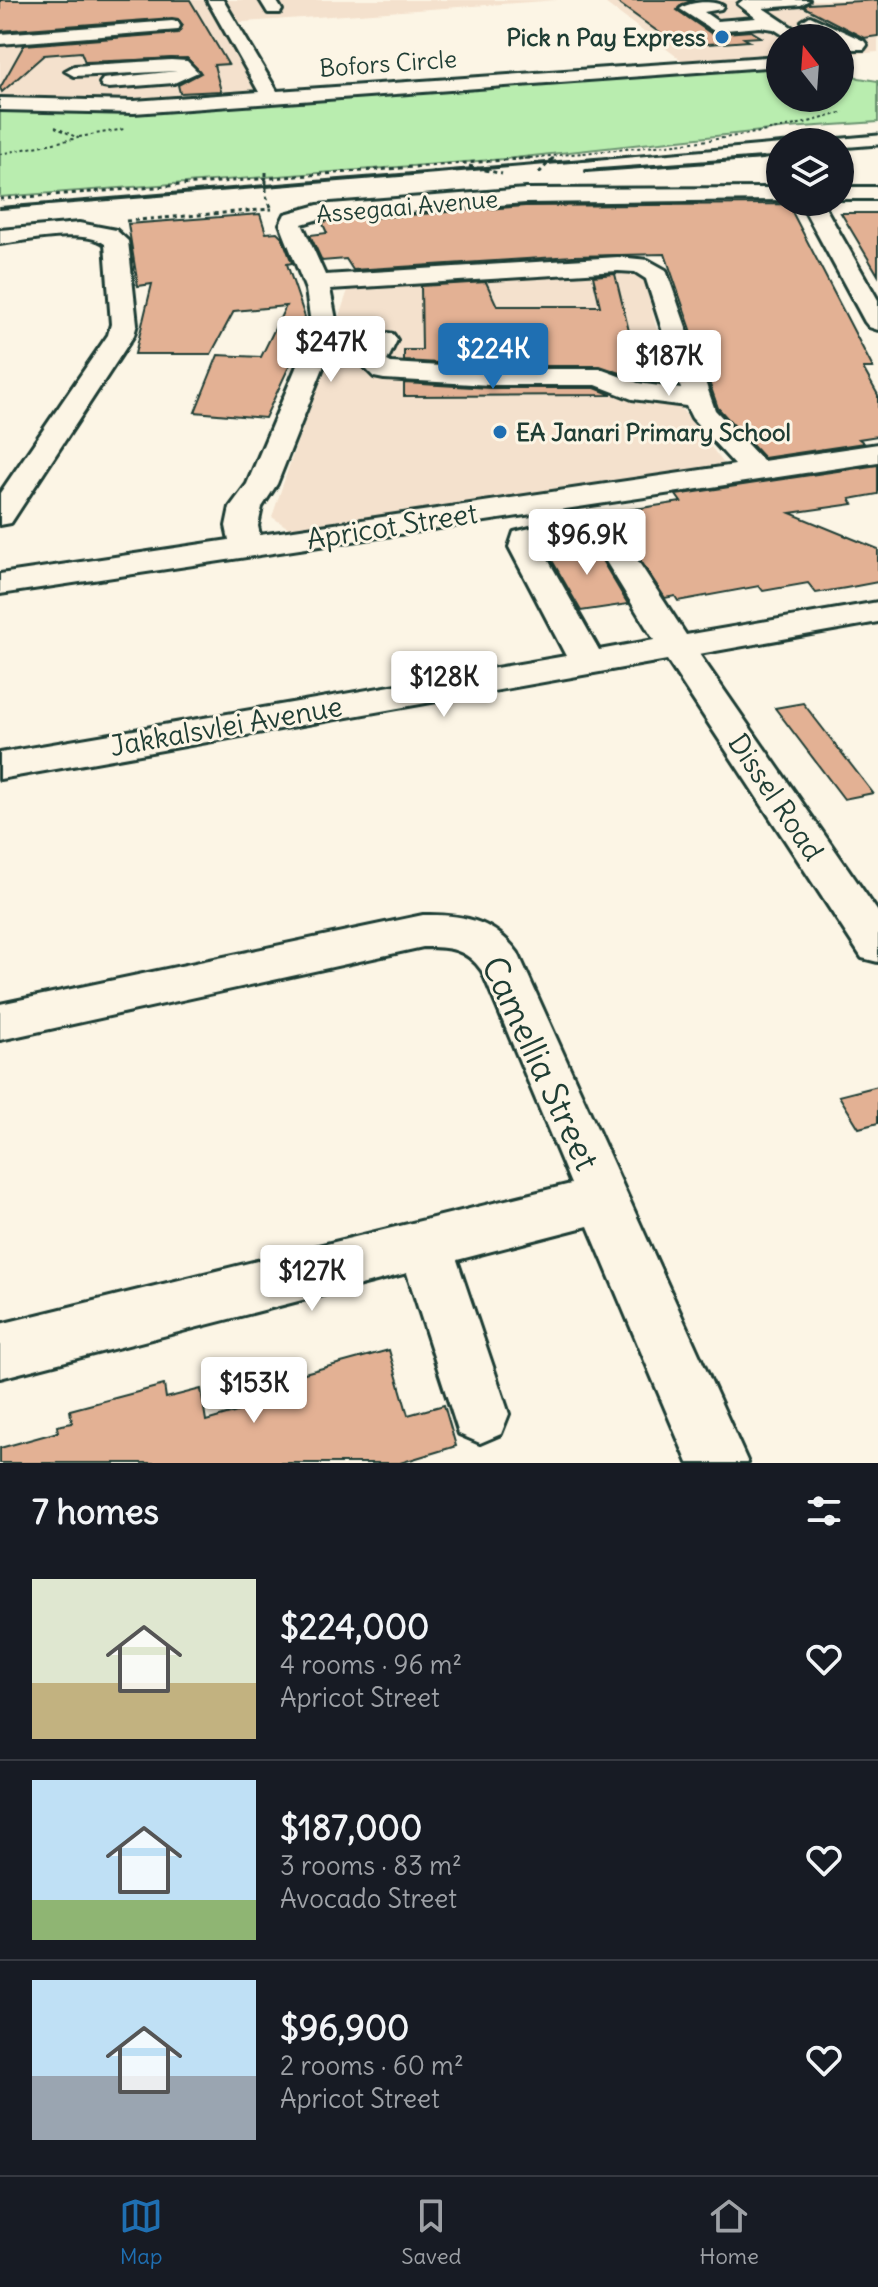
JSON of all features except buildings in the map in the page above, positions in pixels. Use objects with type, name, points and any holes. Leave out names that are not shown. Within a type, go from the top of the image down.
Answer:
[{"type":"street","points":[[217,0],[271,97]]},
{"type":"street","points":[[773,24],[794,4],[810,21],[858,45]]},
{"type":"street","points":[[717,15],[773,24],[810,21]]},
{"type":"street","points":[[717,15],[746,39],[766,46]]},
{"type":"street","points":[[0,39],[172,26]]},
{"type":"street","points":[[691,57],[746,39],[766,28]]},
{"type":"street","points":[[746,39],[766,28]]},
{"type":"street","points":[[854,56],[878,55]]},
{"type":"street","name":"Bofors Circle","points":[[0,104],[111,108],[766,62]]},
{"type":"street","points":[[10,85],[27,89],[59,87],[174,78],[189,72],[181,65],[74,71]]},
{"type":"street","points":[[854,193],[878,193]]},
{"type":"street","name":"Assegaai Avenue","points":[[247,548],[242,526],[246,507],[262,484],[325,330],[326,320],[291,224],[299,215],[526,196],[766,194]]},
{"type":"street","points":[[819,216],[878,322]]},
{"type":"street","points":[[0,237],[75,231],[98,231],[112,235],[116,241],[124,324],[121,335],[0,516]]},
{"type":"street","points":[[314,283],[640,265],[657,275],[702,412],[757,472]]},
{"type":"street","points":[[384,340],[376,350],[373,363],[384,371],[490,377],[600,377],[632,391],[696,399]]},
{"type":"street","name":"Apricot Street","points":[[0,584],[878,453]]},
{"type":"street","name":"Dissel Road","points":[[588,663],[525,547],[525,539],[535,534],[579,528],[599,532],[608,539],[791,819],[789,826],[799,860],[833,910],[869,945],[878,948]]},
{"type":"street","name":"Jakkalsvlei Avenue","points":[[0,766],[878,612]]},
{"type":"street","name":"Camellia Street","points":[[0,1022],[423,931],[453,930],[478,937],[492,948],[502,965],[718,1463]]},
{"type":"street","points":[[0,1351],[604,1199]]},
{"type":"street","points":[[425,1244],[480,1414]]},
{"type":"path","points":[[0,199],[555,155],[731,135],[819,120],[844,112]]},
{"type":"path","points":[[0,154],[78,138],[50,123]]},
{"type":"path","points":[[534,175],[544,171],[555,155]]},
{"type":"path","points":[[266,172],[270,209]]},
{"type":"shaded area","points":[[0,0],[558,0],[230,23],[269,94],[129,105],[0,102]]},
{"type":"shaded area","points":[[601,0],[878,0],[878,52],[854,54],[854,24],[766,24],[766,60],[688,65]]},
{"type":"shaded area","name":"EA Janari Primary School","points":[[623,272],[644,278],[674,399],[725,465],[290,529],[272,517],[348,290]]},
{"type":"green space","points":[[766,68],[766,112],[854,112],[854,76],[878,81],[878,122],[766,128],[505,159],[0,197],[0,108],[114,113]]},
{"type":"railway","points":[[585,160],[878,134]]},
{"type":"railway","points":[[854,148],[878,146]]},
{"type":"railway","points":[[0,208],[607,158]]},
{"type":"railway","points":[[743,159],[763,158]]},
{"type":"railway","points":[[743,159],[766,158]]},
{"type":"railway","points":[[586,171],[743,159]]},
{"type":"railway","points":[[735,160],[743,159]]},
{"type":"place","name":"Pick n Pay Express","points":[[722,37]]},
{"type":"place","name":"EA Janari Primary School","points":[[500,432]]}]
